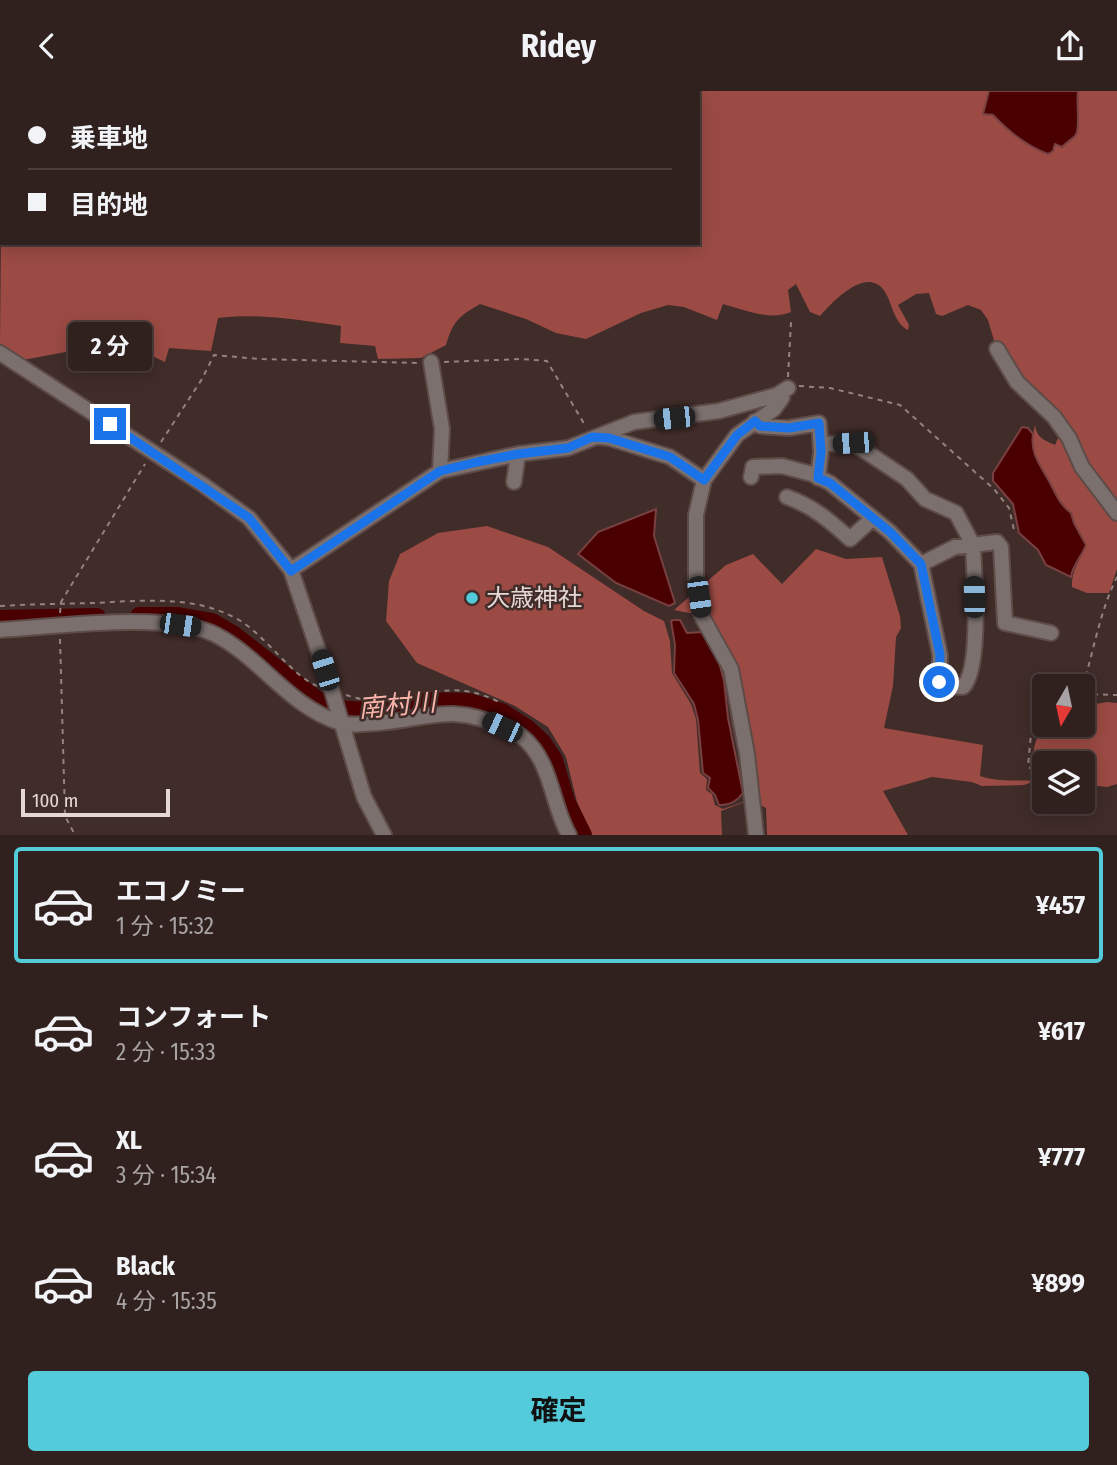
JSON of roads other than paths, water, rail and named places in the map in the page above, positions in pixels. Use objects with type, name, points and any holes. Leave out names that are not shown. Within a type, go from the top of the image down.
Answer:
[{"type":"street","points":[[998,349],[1017,383],[1054,417],[1069,437],[1082,467],[1117,513]]},
{"type":"street","points":[[0,353],[154,452],[249,518],[291,571],[364,797],[384,835]]},
{"type":"street","points":[[431,362],[442,429],[440,471]]},
{"type":"street","points":[[291,571],[440,471],[518,454],[568,448],[634,422],[719,411],[784,390],[774,409],[737,435],[704,480],[696,515],[696,578],[701,615],[731,669],[747,754],[756,835]]},
{"type":"street","points":[[755,421],[760,426],[789,428],[819,423],[821,444],[818,478]]},
{"type":"street","points":[[592,437],[609,438],[670,457],[704,480]]},
{"type":"street","points":[[751,478],[753,467],[782,466],[818,478],[830,483],[890,532],[921,564],[940,655],[939,682],[945,686],[963,687],[968,683],[975,649],[973,545],[956,513],[925,499],[907,479],[853,443],[821,444]]},
{"type":"street","points":[[514,482],[518,454]]},
{"type":"street","points":[[787,498],[806,504],[828,518],[850,539],[873,518]]},
{"type":"street","points":[[921,564],[955,547],[998,542],[1001,547],[1005,623],[1051,633]]},
{"type":"street","points":[[0,629],[165,623],[195,627],[215,634],[239,649],[286,692],[314,713],[342,723],[384,723],[455,712],[484,718],[520,735],[535,750],[551,783],[562,823],[569,835]]},
{"type":"waterway","name":"南村川","points":[[139,616],[178,616],[212,622],[234,635],[316,699],[334,709],[369,711],[428,701],[469,702],[502,712],[527,728],[542,742],[554,760],[566,801],[583,835]]},
{"type":"waterway","name":"南村川","points":[[0,619],[97,617]]},
{"type":"place","name":"大歳神社","points":[[472,598]]}]
